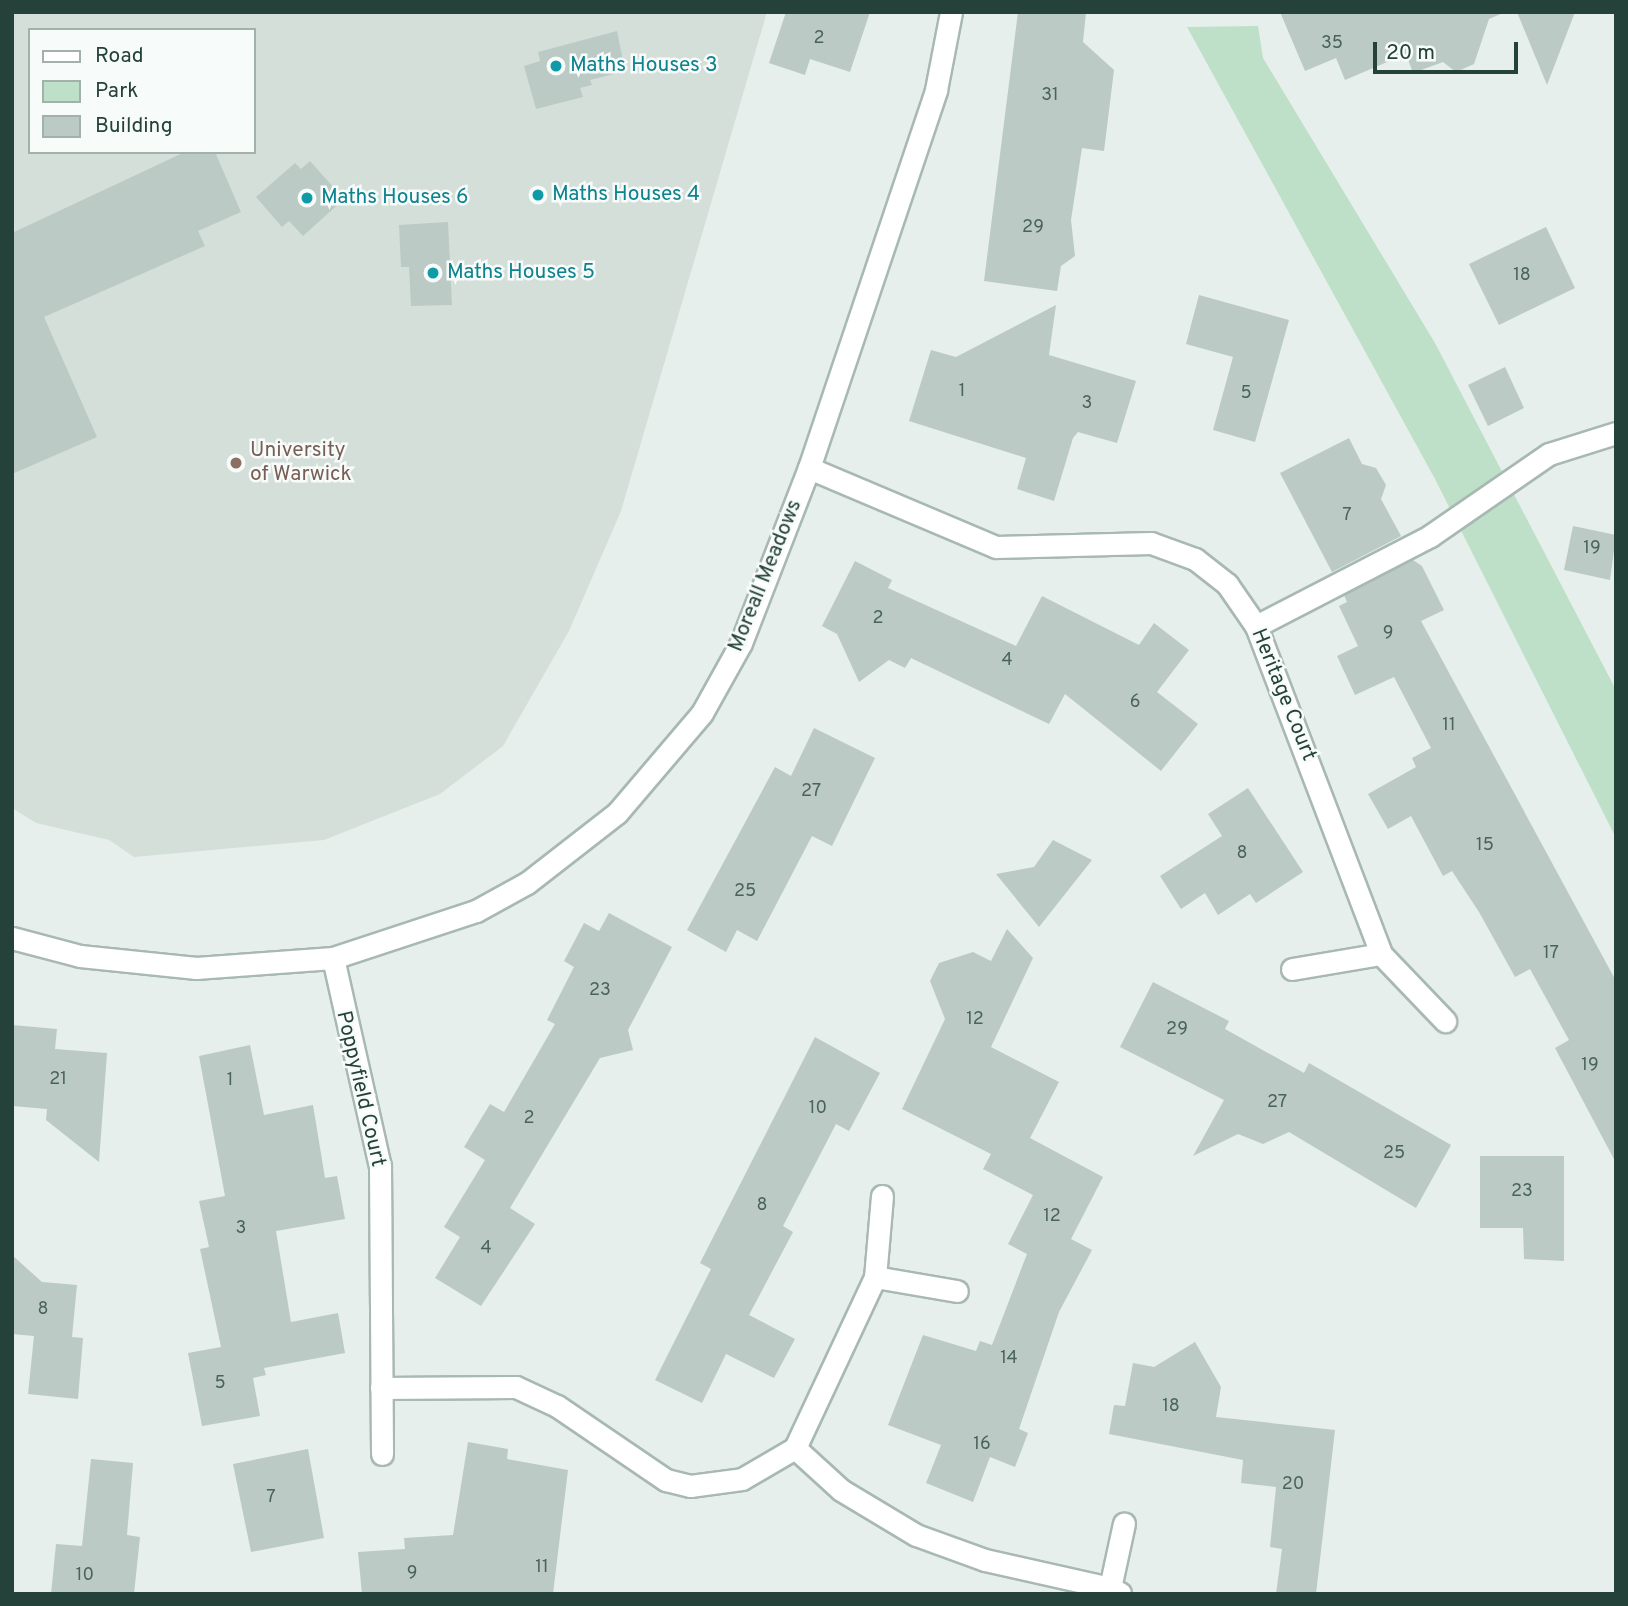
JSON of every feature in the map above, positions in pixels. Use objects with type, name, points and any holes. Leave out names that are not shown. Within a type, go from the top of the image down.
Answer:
[{"type":"street","name":"Moreall Meadows","points":[[12,938],[80,956],[184,968],[266,968],[333,958],[476,912],[569,853],[625,804],[702,713],[741,643],[809,468],[936,90],[951,12]]},
{"type":"street","points":[[1256,626],[1430,536],[1549,454],[1616,433]]},
{"type":"street","name":"Heritage Court","points":[[809,468],[996,547],[1162,547],[1195,559],[1227,584],[1256,626],[1381,954],[1445,1021]]},
{"type":"street","points":[[1292,969],[1381,954]]},
{"type":"street","name":"Poppyfield Court","points":[[333,958],[380,1166],[382,1454]]},
{"type":"street","points":[[380,1388],[516,1387],[557,1406],[666,1480],[690,1486],[741,1479],[795,1448],[875,1277],[883,1196]]},
{"type":"street","points":[[875,1277],[957,1291]]},
{"type":"street","points":[[795,1448],[841,1490],[916,1535],[985,1560],[1115,1591],[1124,1523]]},
{"type":"shaded area","name":"University of Warwick","points":[[12,12],[767,12],[621,511],[569,631],[503,746],[440,794],[324,840],[134,857],[109,840],[36,823],[12,808]]},
{"type":"green space","points":[[1258,26],[1263,58],[1435,343],[1616,690],[1616,838],[1435,479],[1187,27]]},
{"type":"building","points":[[786,12],[870,12],[850,72],[810,59],[805,75],[769,63]]},
{"type":"building","points":[[1018,12],[1086,12],[1083,42],[1114,70],[1104,151],[1082,148],[1071,220],[1075,256],[1061,266],[1057,291],[984,281]]},
{"type":"building","points":[[1280,12],[1505,12],[1489,19],[1474,64],[1456,72],[1443,62],[1413,73],[1406,54],[1345,80],[1336,58],[1305,71]]},
{"type":"building","points":[[1517,12],[1575,12],[1547,85]]},
{"type":"building","name":"Maths Houses 3","points":[[617,31],[625,71],[590,80],[592,85],[580,88],[583,97],[536,109],[524,66],[540,61],[538,52]]},
{"type":"building","points":[[181,154],[216,154],[241,212],[198,231],[205,246],[44,317],[97,437],[12,474],[12,233]]},
{"type":"building","name":"Maths Houses 6","points":[[310,161],[344,199],[303,236],[289,221],[282,227],[256,197],[295,163],[301,169]]},
{"type":"building","name":"Maths Houses 5","points":[[448,222],[452,305],[411,306],[409,267],[401,267],[399,225]]},
{"type":"building","points":[[1546,227],[1575,288],[1499,325],[1469,264]]},
{"type":"building","points":[[1199,295],[1289,320],[1255,442],[1213,430],[1233,357],[1186,344]]},
{"type":"building","points":[[1056,305],[1049,355],[1136,381],[1117,443],[1078,432],[1073,438],[1054,501],[1017,489],[1026,458],[909,421],[931,350],[956,357]]},
{"type":"building","points":[[1505,367],[1524,408],[1488,426],[1468,385]]},
{"type":"building","points":[[1349,438],[1362,464],[1376,468],[1386,485],[1381,499],[1401,536],[1332,572],[1280,473]]},
{"type":"building","points":[[1573,526],[1616,535],[1610,580],[1564,570]]},
{"type":"building","points":[[1413,560],[1422,566],[1444,610],[1421,621],[1616,981],[1616,1163],[1555,1048],[1569,1040],[1530,969],[1515,977],[1479,912],[1452,871],[1443,876],[1411,816],[1388,829],[1368,794],[1416,767],[1412,758],[1431,748],[1394,677],[1355,695],[1337,656],[1358,646],[1339,606],[1347,602],[1344,595]]},
{"type":"building","points":[[855,561],[892,580],[888,588],[1016,646],[1042,596],[1139,645],[1154,623],[1189,650],[1157,692],[1198,724],[1161,771],[1065,694],[1049,724],[911,658],[905,668],[889,660],[859,682],[837,634],[822,626]]},
{"type":"building","points":[[814,728],[875,758],[832,846],[812,836],[757,941],[737,930],[726,952],[687,930],[775,767],[791,776]]},
{"type":"building","points":[[1248,788],[1303,872],[1256,903],[1250,894],[1218,915],[1205,893],[1181,909],[1160,876],[1222,836],[1208,814]]},
{"type":"building","points":[[1053,840],[1092,860],[1039,927],[996,874],[1034,867]]},
{"type":"building","points":[[609,913],[672,947],[628,1030],[633,1050],[600,1058],[510,1208],[535,1224],[481,1306],[435,1278],[460,1237],[444,1227],[485,1160],[464,1147],[490,1104],[504,1112],[555,1024],[547,1020],[574,967],[564,961],[584,923],[599,931]]},
{"type":"building","points":[[1007,929],[1033,958],[991,1047],[1059,1082],[1030,1138],[1103,1177],[1071,1239],[1092,1250],[1059,1312],[1019,1429],[1028,1433],[1015,1467],[990,1457],[973,1502],[926,1483],[941,1445],[888,1425],[923,1335],[976,1351],[980,1341],[992,1345],[1027,1254],[1008,1244],[1033,1195],[983,1169],[991,1154],[902,1109],[945,1019],[930,981],[939,963],[973,952],[991,961]]},
{"type":"building","points":[[1153,982],[1229,1021],[1225,1029],[1304,1073],[1309,1063],[1451,1145],[1416,1208],[1289,1132],[1263,1144],[1238,1134],[1193,1156],[1224,1100],[1120,1047]]},
{"type":"building","points":[[12,1025],[57,1029],[55,1049],[107,1053],[99,1162],[46,1120],[47,1109],[12,1106]]},
{"type":"building","points":[[815,1037],[880,1073],[849,1131],[836,1124],[783,1226],[793,1232],[749,1315],[795,1339],[774,1378],[726,1354],[702,1403],[655,1380],[711,1269],[700,1263]]},
{"type":"building","points":[[250,1045],[264,1115],[313,1105],[325,1178],[337,1176],[345,1219],[276,1231],[291,1322],[338,1313],[345,1353],[264,1368],[266,1375],[253,1378],[260,1416],[202,1426],[188,1353],[221,1347],[200,1249],[209,1247],[199,1201],[225,1196],[199,1056]]},
{"type":"building","points":[[1480,1156],[1564,1156],[1564,1261],[1524,1259],[1523,1228],[1480,1228]]},
{"type":"building","points":[[12,1255],[42,1282],[77,1285],[72,1337],[83,1338],[78,1399],[28,1394],[34,1336],[12,1334]]},
{"type":"building","points":[[1195,1342],[1221,1387],[1216,1417],[1335,1430],[1316,1594],[1276,1594],[1282,1549],[1270,1547],[1276,1487],[1241,1483],[1243,1460],[1109,1434],[1114,1405],[1125,1406],[1133,1363],[1154,1367]]},
{"type":"building","points":[[468,1442],[508,1449],[507,1459],[568,1470],[553,1594],[362,1594],[358,1552],[405,1549],[404,1538],[453,1535]]},
{"type":"building","points":[[308,1449],[324,1538],[251,1552],[233,1464]]},
{"type":"building","points":[[91,1459],[133,1463],[127,1535],[140,1537],[134,1594],[51,1594],[56,1544],[82,1546]]},
{"type":"place","name":"Maths Houses 3","points":[[556,66]]},
{"type":"place","name":"Maths Houses 4","points":[[538,195]]},
{"type":"place","name":"Maths Houses 6","points":[[307,198]]},
{"type":"place","name":"Maths Houses 5","points":[[433,273]]},
{"type":"place","name":"University of Warwick","points":[[236,463]]}]
